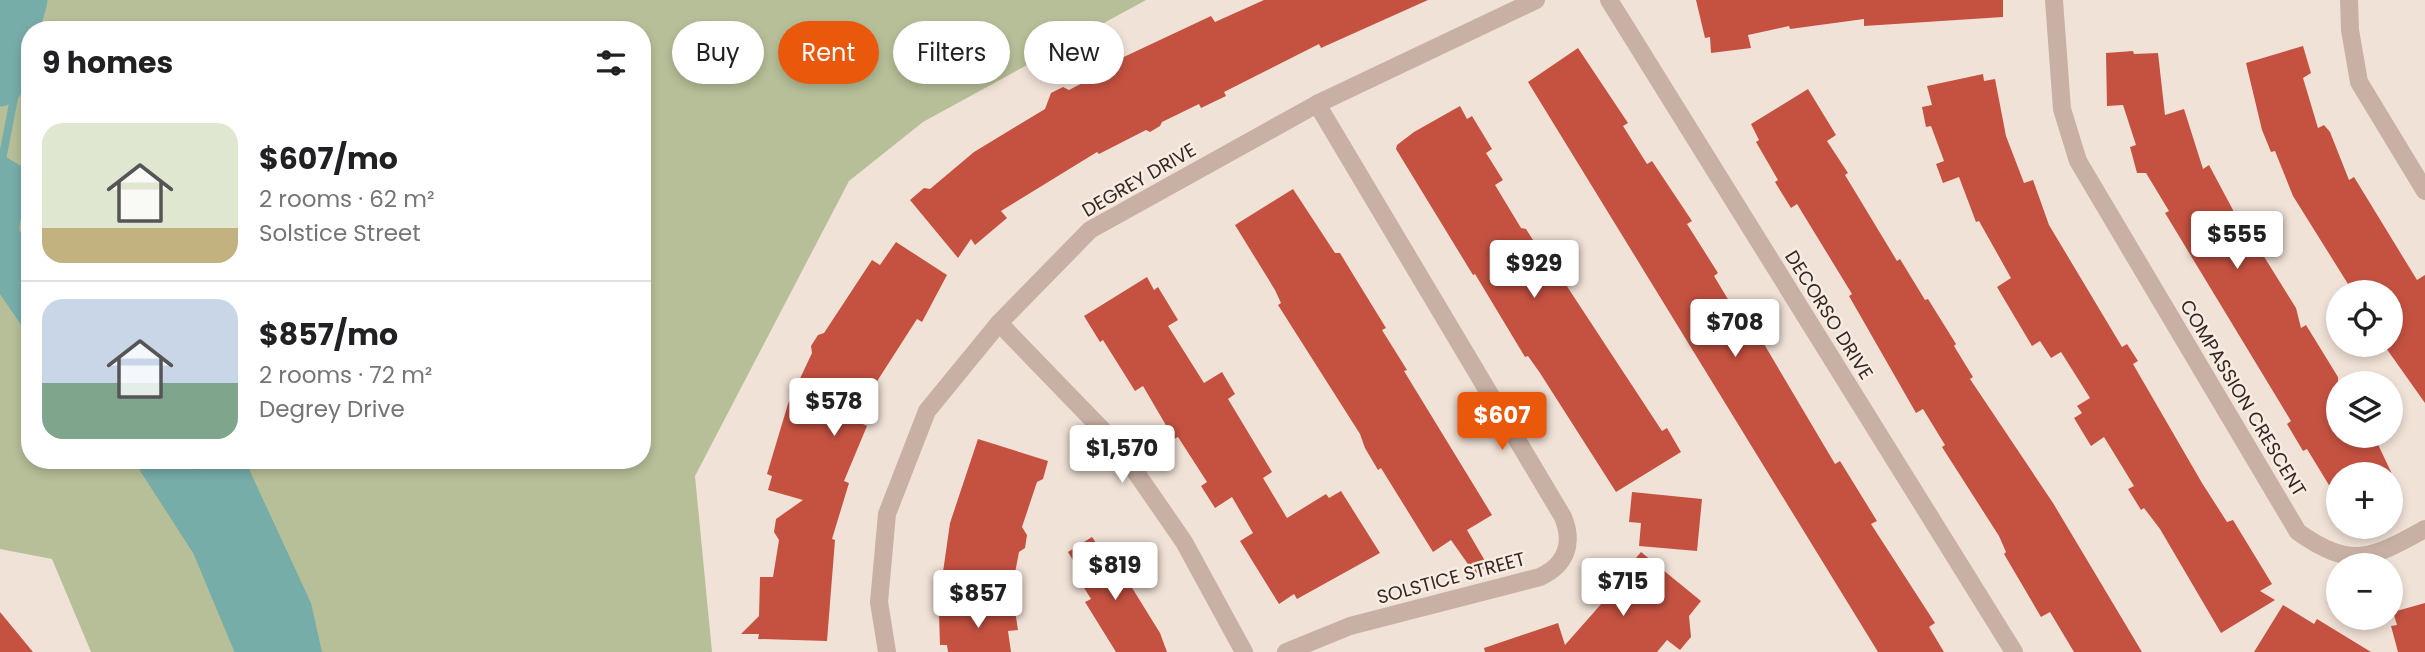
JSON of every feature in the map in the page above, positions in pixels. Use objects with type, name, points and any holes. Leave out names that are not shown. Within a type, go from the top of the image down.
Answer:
[{"type":"street","name":"DEGREY DRIVE","points":[[887,652],[879,601],[887,514],[927,411],[999,323],[1090,230],[1317,104],[1535,0]]},
{"type":"street","name":"DECORSO DRIVE","points":[[1609,0],[2014,652]]},
{"type":"street","name":"COMPASSION CRESCENT","points":[[2054,0],[2063,109],[2078,161],[2298,532],[2321,549],[2349,556],[2378,555],[2425,529]]},
{"type":"street","points":[[2349,0],[2350,30],[2359,82],[2425,191]]},
{"type":"street","name":"SOLSTICE STREET","points":[[1286,652],[1350,626],[1540,577],[1560,564],[1569,541],[1563,517],[1317,104]]},
{"type":"street","points":[[999,323],[1117,445],[1184,542],[1244,652]]},
{"type":"green space","points":[[0,0],[1146,0],[1108,21],[1024,21],[1024,67],[1010,74],[1010,21],[893,21],[893,84],[992,84],[923,122],[849,181],[695,476],[712,652],[91,652],[52,559],[0,549]]},
{"type":"water","points":[[3,155],[21,166],[21,325],[0,294],[0,159]]},
{"type":"water","points":[[164,469],[249,469],[311,603],[322,652],[276,652],[265,610],[214,513]]},
{"type":"building","points":[[1264,0],[1428,0],[1321,48],[1319,44],[1224,92],[1226,96],[1201,108],[1199,104],[1162,122],[1150,132],[1146,130],[1099,154],[1097,152],[1001,211],[1007,218],[975,245],[971,239],[958,258],[910,200],[924,188],[930,189],[974,152],[1045,109],[1051,93],[1063,87],[1069,90],[1080,84],[1124,84],[1124,57],[1211,16],[1215,22]]},
{"type":"building","points":[[1696,0],[2003,0],[2003,17],[1864,26],[1864,19],[1790,29],[1789,26],[1748,35],[1751,48],[1711,53],[1710,37],[1705,38]]},
{"type":"building","points":[[2303,46],[2311,73],[2303,78],[2318,128],[2324,125],[2330,132],[2349,180],[2354,177],[2417,280],[2425,275],[2425,403],[2392,357],[2403,357],[2403,280],[2346,280],[2293,196],[2275,151],[2271,152],[2262,130],[2246,63]]},
{"type":"building","points":[[1578,48],[1628,123],[1623,126],[1647,164],[1652,161],[1692,221],[1687,224],[1718,273],[1714,276],[1738,316],[1745,312],[1835,464],[1840,461],[1877,521],[1871,524],[1935,623],[1929,627],[1944,652],[1878,652],[1528,82]]},
{"type":"building","points":[[2106,53],[2158,53],[2165,115],[2184,109],[2203,169],[2209,165],[2242,227],[2245,226],[2296,308],[2301,328],[2306,325],[2334,371],[2326,371],[2326,448],[2380,448],[2386,462],[2326,462],[2326,480],[2307,449],[2303,451],[2287,424],[2291,421],[2165,213],[2169,211],[2146,173],[2137,173],[2130,147],[2136,145],[2123,105],[2107,106]]},
{"type":"building","points":[[1983,74],[1984,81],[1995,79],[2006,136],[2024,183],[2033,180],[2049,225],[2122,347],[2127,344],[2138,361],[2133,364],[2202,483],[2227,522],[2233,520],[2272,584],[2260,591],[2275,600],[2221,633],[2160,529],[2144,508],[2141,510],[2128,489],[2134,486],[2104,437],[2091,446],[2074,418],[2082,413],[2077,406],[2090,398],[2061,352],[2051,358],[2040,341],[2032,346],[1997,287],[2011,278],[1979,221],[1976,222],[1959,177],[1943,183],[1936,164],[1944,161],[1931,126],[1926,127],[1922,107],[1932,105],[1927,86]]},
{"type":"building","points":[[1808,89],[1836,135],[1827,141],[1848,173],[1845,175],[1897,261],[1900,259],[1925,300],[1928,299],[1956,344],[1954,346],[1973,377],[1970,379],[2053,503],[2142,652],[2074,652],[2050,612],[2041,617],[2004,554],[2006,552],[1999,536],[1942,447],[1945,445],[1923,409],[1916,413],[1849,296],[1852,294],[1797,204],[1791,208],[1775,182],[1778,180],[1756,142],[1759,140],[1751,124]]},
{"type":"building","points":[[1460,106],[1467,119],[1472,116],[1492,149],[1486,153],[1503,180],[1495,185],[1521,228],[1526,229],[1533,240],[1526,277],[1551,262],[1662,431],[1667,428],[1681,452],[1616,492],[1540,373],[1528,356],[1525,357],[1396,149],[1397,145],[1414,132]]},
{"type":"building","points":[[1293,189],[1335,253],[1340,253],[1386,328],[1382,330],[1407,370],[1404,371],[1492,515],[1467,530],[1488,566],[1475,574],[1451,540],[1433,552],[1381,468],[1378,470],[1360,434],[1278,305],[1281,303],[1275,290],[1235,225]]},
{"type":"building","points":[[896,242],[947,275],[922,322],[917,319],[865,400],[872,403],[863,424],[867,426],[844,481],[849,483],[832,539],[835,540],[827,641],[758,639],[759,634],[741,634],[759,616],[760,577],[773,577],[779,540],[774,532],[776,519],[803,500],[768,490],[772,476],[767,474],[788,404],[818,335],[824,333],[872,260],[880,265]]},
{"type":"building","points":[[1147,277],[1154,290],[1158,287],[1178,320],[1168,326],[1204,383],[1222,372],[1235,394],[1228,399],[1272,472],[1263,478],[1287,518],[1326,494],[1329,498],[1341,491],[1380,553],[1297,599],[1294,594],[1279,604],[1240,541],[1253,533],[1232,497],[1215,508],[1201,486],[1207,482],[1178,437],[1174,439],[1143,386],[1135,391],[1103,340],[1100,342],[1084,316]]},
{"type":"building","points":[[978,439],[1048,461],[1043,479],[1037,482],[1022,527],[1027,535],[1025,548],[1019,552],[1011,594],[942,579],[950,523]]},
{"type":"building","points":[[1632,492],[1702,499],[1697,551],[1639,546],[1641,523],[1629,522]]},
{"type":"building","points":[[1092,537],[1112,566],[1116,563],[1126,578],[1160,633],[1167,652],[1116,652],[1085,602],[1091,599],[1075,573],[1079,570],[1068,552]]},
{"type":"building","points":[[1641,552],[1701,601],[1689,616],[1691,637],[1680,650],[1667,640],[1657,652],[1485,652],[1484,648],[1558,623],[1565,645],[1625,577],[1622,575]]},
{"type":"building","points":[[2425,603],[2425,652],[2398,652],[2392,630],[2403,630],[2403,609]]},
{"type":"building","points":[[1014,604],[1018,630],[1008,631],[1011,652],[948,652],[947,645],[940,645],[939,614]]},
{"type":"building","points":[[2283,605],[2314,624],[2317,619],[2326,624],[2326,630],[2335,630],[2371,652],[2254,652]]},
{"type":"building","points":[[0,612],[33,652],[0,652]]},
{"type":"waterway","points":[[0,83],[24,0]]},
{"type":"waterway","points":[[29,21],[33,0]]},
{"type":"waterway","points":[[3,155],[21,62]]},
{"type":"waterway","points":[[167,469],[214,542],[260,652]]}]
